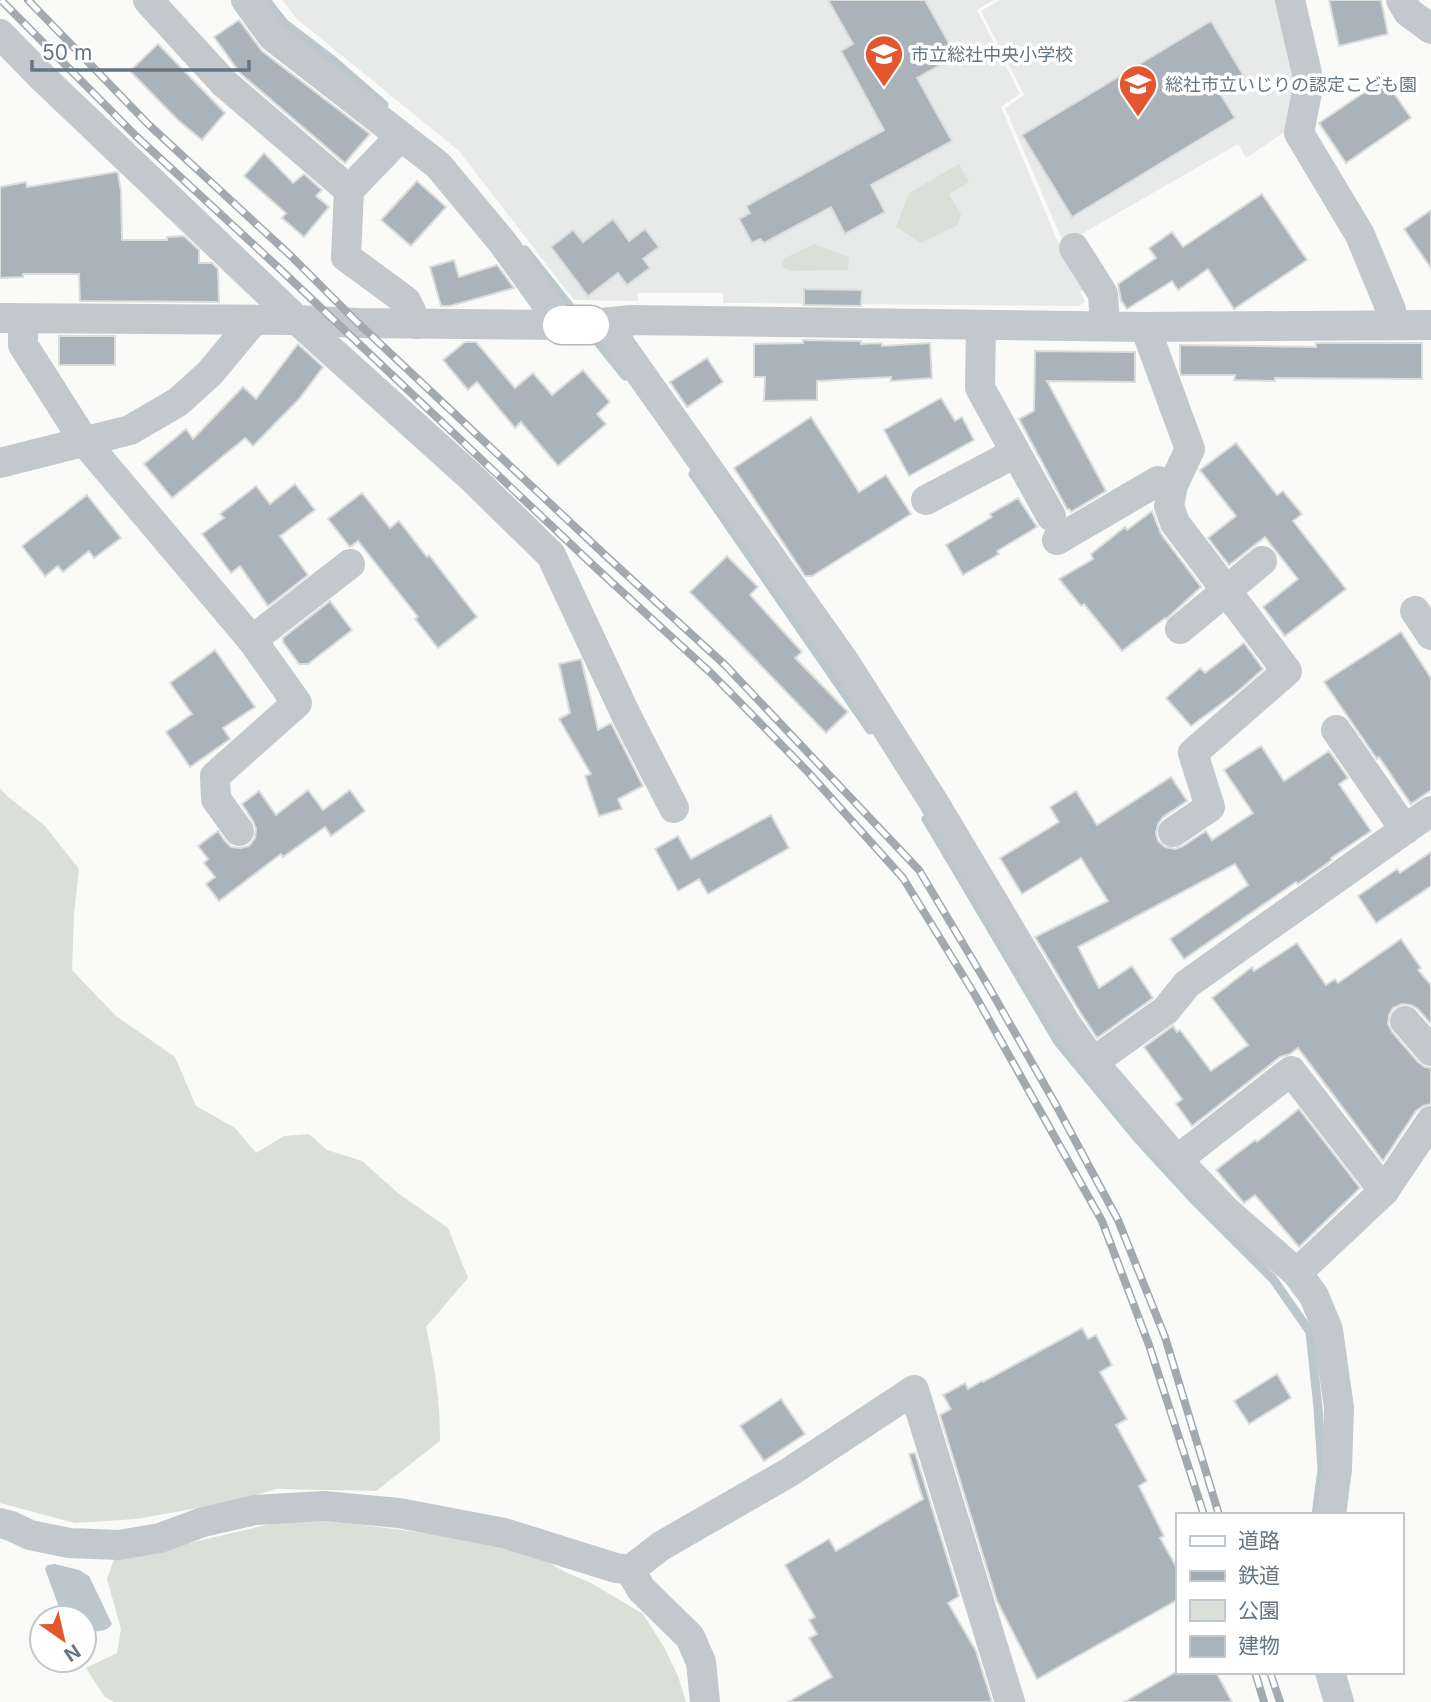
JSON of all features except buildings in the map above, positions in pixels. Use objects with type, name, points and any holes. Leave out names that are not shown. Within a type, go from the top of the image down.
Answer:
[{"type":"street","points":[[148,0],[225,83],[349,190]]},
{"type":"street","points":[[246,0],[273,37],[438,165],[503,243],[584,324],[621,346],[846,664],[933,801],[1065,1022],[1093,1062],[1224,1210],[1297,1273],[1314,1296],[1328,1330],[1339,1408],[1337,1469],[1331,1513]]},
{"type":"street","points":[[1290,0],[1309,82],[1299,133],[1360,235],[1391,310],[1392,325]]},
{"type":"street","points":[[1401,0],[1408,12],[1431,29]]},
{"type":"street","points":[[0,34],[297,320],[470,477],[551,555],[628,719],[674,808]]},
{"type":"street","points":[[400,137],[349,190],[346,257],[406,302],[417,324]]},
{"type":"street","points":[[1074,248],[1103,294],[1105,326]]},
{"type":"street","points":[[239,831],[216,799],[215,776],[297,703],[252,640],[84,442],[23,345],[11,318],[297,320],[417,324],[584,324],[631,320],[1145,327],[1431,325]]},
{"type":"street","points":[[0,463],[130,430],[178,402],[210,373],[254,320]]},
{"type":"street","points":[[981,325],[979,388],[1054,528],[1158,481],[1173,485]]},
{"type":"street","points":[[1145,327],[1190,449],[1173,485],[1169,506],[1175,523],[1287,671],[1193,753],[1210,807],[1173,832]]},
{"type":"street","points":[[926,500],[1015,453]]},
{"type":"street","points":[[1180,629],[1262,561]]},
{"type":"street","points":[[252,640],[350,564]]},
{"type":"street","points":[[1336,730],[1405,830]]},
{"type":"street","points":[[1093,1062],[1166,1010],[1187,984],[1431,811]]},
{"type":"street","points":[[1405,1021],[1431,1051]]},
{"type":"street","points":[[1177,1160],[1291,1071],[1384,1191]]},
{"type":"street","points":[[1297,1273],[1384,1191],[1431,1121]]},
{"type":"street","points":[[0,1523],[11,1525],[30,1535],[69,1543],[118,1545],[160,1538],[203,1522],[255,1510],[323,1506],[399,1513],[504,1533],[630,1570],[661,1546],[788,1473],[914,1390],[1010,1702]]},
{"type":"street","points":[[630,1570],[640,1589],[690,1637],[701,1662],[705,1702]]},
{"type":"street","points":[[1331,1674],[1339,1702]]},
{"type":"shaded area","points":[[282,0],[994,0],[977,10],[1020,94],[1001,107],[1058,242],[1089,286],[1080,292],[1085,302],[1079,306],[723,303],[723,293],[638,293],[638,301],[574,300],[459,151],[297,19]]},
{"type":"shaded area","points":[[1000,0],[1280,0],[1299,79],[1286,131],[1246,158],[1238,144],[1064,244],[1005,108],[1024,95],[981,11]]},
{"type":"shaded area","points":[[55,1564],[79,1570],[89,1576],[112,1624],[98,1631],[98,1604],[58,1604],[45,1569],[47,1565]]},
{"type":"green space","points":[[959,164],[969,182],[949,194],[961,214],[958,225],[921,243],[896,227],[909,193]]},
{"type":"green space","points":[[814,244],[849,257],[848,270],[790,271],[784,268],[782,263],[785,258]]},
{"type":"green space","points":[[0,788],[45,826],[79,869],[72,970],[116,1016],[175,1057],[196,1106],[235,1128],[256,1153],[284,1136],[309,1134],[327,1150],[362,1161],[399,1194],[448,1228],[468,1278],[426,1327],[436,1384],[440,1441],[376,1491],[277,1489],[226,1503],[136,1519],[75,1523],[0,1503]]},
{"type":"green space","points":[[292,1519],[356,1524],[477,1540],[534,1554],[643,1614],[664,1647],[678,1676],[686,1702],[114,1702],[105,1697],[90,1674],[98,1674],[98,1662],[117,1653],[121,1629],[107,1579],[115,1556],[172,1547]]},
{"type":"waterway","points":[[266,0],[284,23],[330,58],[384,105]]},
{"type":"waterway","points":[[525,250],[575,313]]},
{"type":"waterway","points":[[592,335],[625,376]]},
{"type":"waterway","points":[[693,474],[870,730]]},
{"type":"waterway","points":[[926,819],[1058,1042],[1136,1137],[1273,1279],[1310,1332],[1322,1469],[1316,1513]]},
{"type":"railway","points":[[1,0],[136,136],[713,675],[808,772],[903,878],[975,995],[1102,1221],[1149,1345],[1203,1513]]},
{"type":"railway","points":[[28,0],[148,124],[725,665],[919,870],[1056,1105],[1118,1220],[1165,1337],[1218,1513]]},
{"type":"railway","points":[[1256,1674],[1264,1702]]},
{"type":"railway","points":[[1271,1674],[1280,1702]]},
{"type":"place","name":"市立総社中央小学校","points":[[884,88]]},
{"type":"place","name":"総社市立いじりの認定こども園","points":[[1138,118]]}]
